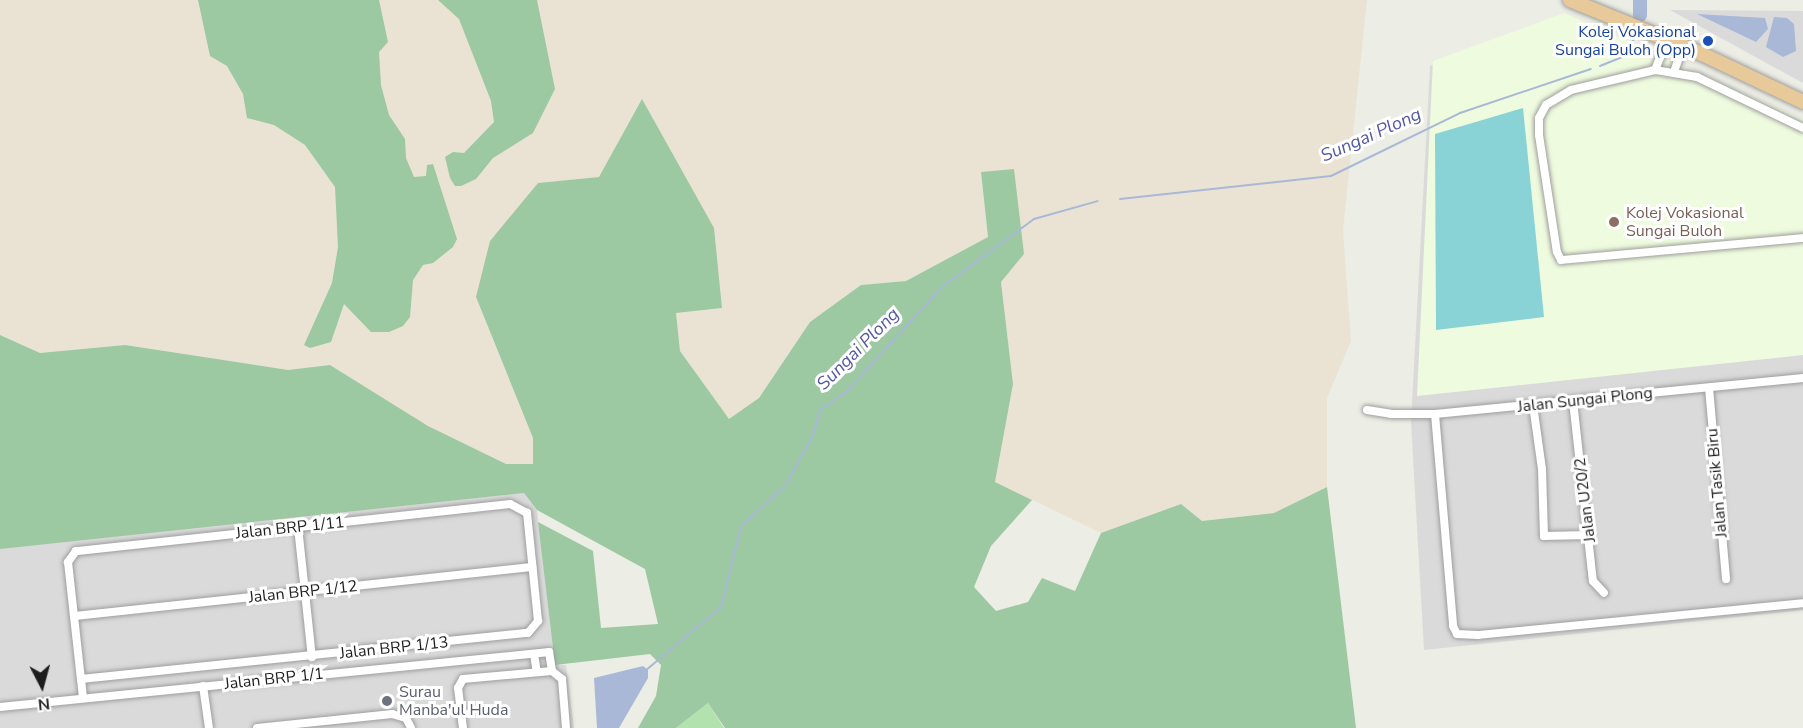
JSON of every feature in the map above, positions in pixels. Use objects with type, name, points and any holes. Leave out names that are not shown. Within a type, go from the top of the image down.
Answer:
[{"type":"highway","points":[[1570,0],[1683,46],[1803,102]]},
{"type":"street","points":[[1655,70],[1667,40]]},
{"type":"street","points":[[1674,72],[1683,46]]},
{"type":"street","points":[[1803,128],[1721,88],[1674,72],[1655,70],[1571,90],[1546,105],[1539,118],[1548,195],[1562,260],[1803,238]]},
{"type":"street","name":"Jalan Sungai Plong","points":[[1367,410],[1391,414],[1435,414],[1803,378]]},
{"type":"street","name":"Jalan Tasik Biru","points":[[1709,388],[1726,579]]},
{"type":"street","name":"Jalan U20/2","points":[[1573,401],[1593,581],[1604,593]]},
{"type":"street","points":[[1533,405],[1542,469],[1544,536],[1589,535]]},
{"type":"street","points":[[1435,414],[1452,626],[1457,634],[1471,636],[1803,603]]},
{"type":"street","name":"Jalan BRP 1/11","points":[[83,698],[68,562],[76,551],[510,504],[527,513],[538,621],[528,633]]},
{"type":"street","points":[[298,527],[312,657]]},
{"type":"street","name":"Jalan BRP 1/12","points":[[74,616],[532,567]]},
{"type":"street","name":"Jalan BRP 1/13","points":[[81,679],[528,633]]},
{"type":"street","name":"Jalan BRP 1/1","points":[[0,707],[549,652],[552,671]]},
{"type":"street","points":[[534,654],[537,672]]},
{"type":"street","points":[[463,728],[458,688],[463,680],[552,671],[562,679],[566,728]]},
{"type":"street","points":[[203,686],[209,728]]},
{"type":"street","points":[[257,728],[392,714],[406,718],[411,728]]},
{"type":"shaded area","points":[[0,0],[1367,0],[1343,230],[1351,341],[1327,398],[1327,487],[1274,513],[1202,521],[1181,504],[1101,533],[995,482],[1013,384],[1001,282],[1024,254],[981,173],[988,237],[906,281],[861,285],[810,322],[759,398],[729,420],[680,351],[676,313],[722,308],[599,177],[538,183],[476,297],[533,438],[533,464],[506,464],[428,426],[330,365],[288,370],[125,345],[40,353],[0,335]]},
{"type":"shaded area","points":[[1670,10],[1803,11],[1803,83]]},
{"type":"shaded area","name":"Kolej Vokasional Sungai Buloh","points":[[1564,13],[1803,119],[1803,355],[1417,396],[1433,61]]},
{"type":"shaded area","points":[[1697,14],[1765,18],[1768,29],[1756,42]]},
{"type":"shaded area","points":[[1774,17],[1787,18],[1794,24],[1796,51],[1783,57],[1766,47]]},
{"type":"shaded area","points":[[1561,19],[1803,151],[1803,610],[1424,650],[1411,422],[1430,66]]},
{"type":"shaded area","points":[[1523,108],[1544,317],[1436,330],[1435,134]]},
{"type":"shaded area","points":[[524,493],[537,510],[555,665],[566,665],[574,728],[0,728],[0,548]]},
{"type":"shaded area","points":[[643,666],[648,670],[648,678],[619,728],[597,728],[594,678]]},
{"type":"green space","points":[[198,0],[379,0],[388,42],[379,52],[381,85],[389,115],[405,139],[406,158],[414,177],[426,176],[427,165],[433,164],[457,239],[453,247],[433,263],[423,265],[413,280],[410,317],[403,326],[389,332],[371,332],[344,304],[331,342],[310,348],[304,345],[332,283],[338,247],[335,187],[305,145],[274,125],[247,118],[243,94],[227,66],[210,56]]},
{"type":"green space","points":[[438,0],[537,0],[555,89],[533,133],[493,158],[476,179],[461,186],[455,186],[450,178],[445,157],[453,152],[464,153],[494,122],[491,101],[459,19]]},
{"type":"green space","points":[[642,99],[714,228],[722,308],[676,313],[680,351],[729,419],[759,398],[810,322],[861,285],[906,281],[988,237],[981,172],[1014,169],[1024,254],[1001,282],[1013,384],[995,482],[1032,500],[991,546],[974,587],[996,611],[1028,602],[1042,578],[1075,591],[1101,533],[1181,504],[1202,521],[1274,513],[1327,487],[1356,728],[725,728],[708,703],[676,728],[638,728],[656,696],[661,665],[650,654],[555,665],[538,522],[593,551],[601,628],[658,624],[645,569],[537,510],[524,493],[0,549],[0,335],[40,353],[125,345],[288,370],[330,365],[428,426],[506,464],[533,464],[533,438],[476,297],[490,241],[538,183],[599,177]]},
{"type":"green space","points":[[708,703],[724,728],[676,728]]},
{"type":"waterway","name":"Sungai Plong","points":[[1640,0],[1640,15]]},
{"type":"waterway","name":"Sungai Plong","points":[[1600,66],[1622,57],[1634,39]]},
{"type":"waterway","name":"Sungai Plong","points":[[1120,199],[1331,176],[1460,113],[1591,69]]},
{"type":"waterway","name":"Sungai Plong","points":[[645,671],[721,607],[741,526],[785,486],[813,435],[820,410],[847,391],[942,287],[1034,219],[1098,201]]},
{"type":"place","name":"Kolej Vokasional Sungai Buloh (Opp)","points":[[1708,41]]},
{"type":"place","name":"Kolej Vokasional Sungai Buloh","points":[[1614,222]]},
{"type":"place","name":"Surau Manba'ul Huda","points":[[387,701]]}]
